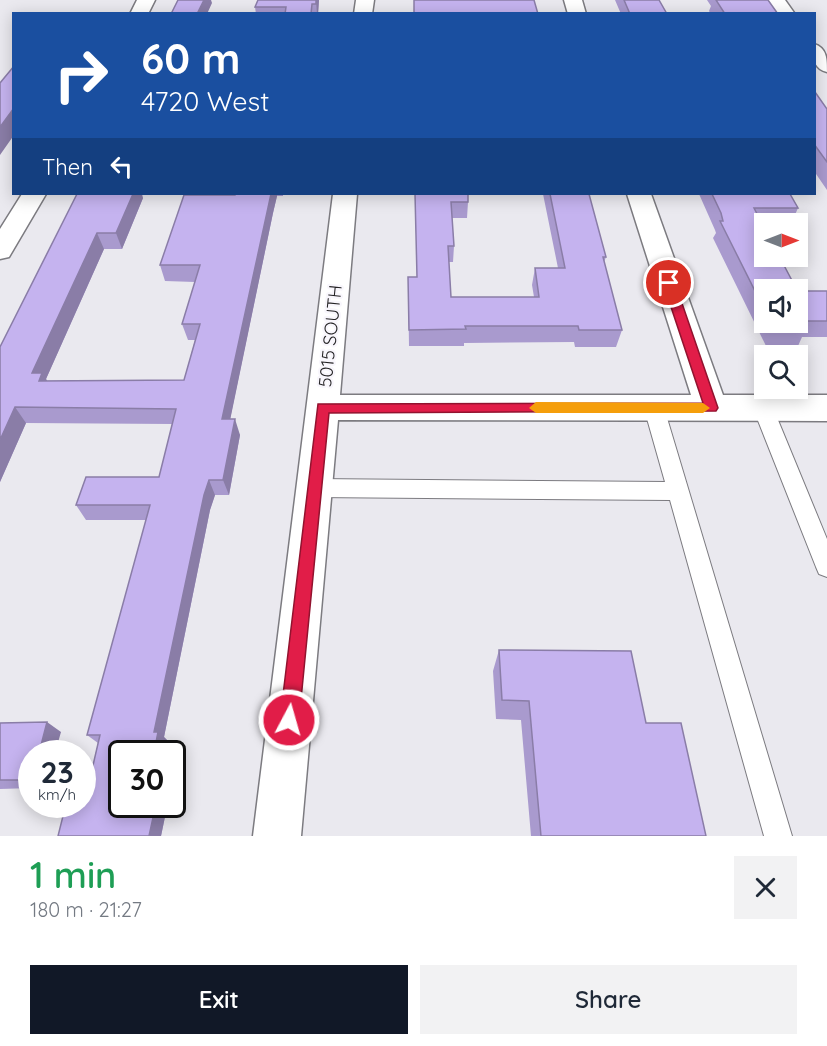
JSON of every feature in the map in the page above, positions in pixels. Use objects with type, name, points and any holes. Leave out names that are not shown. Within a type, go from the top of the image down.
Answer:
[{"type":"street","points":[[816,52],[827,66]]},
{"type":"street","points":[[0,251],[33,195]]},
{"type":"street","name":"5015 SOUTH","points":[[277,836],[345,195]]},
{"type":"street","points":[[639,195],[711,408]]},
{"type":"street","points":[[322,407],[827,408]]},
{"type":"lane","points":[[654,408],[778,836]]},
{"type":"lane","points":[[764,408],[827,567]]},
{"type":"lane","points":[[314,488],[678,491]]},
{"type":"building","points":[[178,0],[204,0],[198,12],[172,12]]},
{"type":"building","points":[[258,0],[316,0],[316,4],[312,4],[311,12],[285,12],[286,7],[255,7]]},
{"type":"building","points":[[414,0],[534,0],[537,12],[414,12]]},
{"type":"building","points":[[624,0],[659,0],[666,12],[629,12]]},
{"type":"building","points":[[716,0],[768,0],[777,12],[724,12]]},
{"type":"building","points":[[12,68],[12,111],[0,127],[0,83]]},
{"type":"building","points":[[816,93],[827,109],[827,162],[816,147]]},
{"type":"building","points":[[76,195],[133,195],[116,233],[97,233],[32,373],[42,373],[39,381],[184,380],[200,324],[182,324],[200,265],[160,265],[184,195],[271,195],[222,419],[235,419],[223,480],[209,480],[204,495],[154,732],[158,732],[156,740],[108,740],[108,818],[153,818],[149,836],[58,836],[62,818],[96,818],[96,752],[100,735],[87,735],[150,505],[76,505],[86,477],[159,477],[176,409],[15,407],[0,440],[0,347]]},
{"type":"building","points":[[415,195],[468,195],[468,202],[451,202],[454,246],[448,246],[451,297],[539,297],[535,268],[565,268],[550,195],[589,195],[622,330],[579,330],[578,326],[465,326],[466,329],[409,330],[408,277],[417,277]]},
{"type":"building","points":[[712,195],[791,195],[798,208],[754,208],[757,213],[754,213],[754,267],[785,267],[791,279],[754,279],[754,289],[720,221],[723,221]]},
{"type":"building","points":[[808,291],[827,291],[827,321],[808,321]]},
{"type":"building","points":[[499,650],[631,651],[646,723],[681,723],[706,836],[541,836],[529,701],[502,700]]},
{"type":"building","points":[[47,722],[42,740],[18,740],[18,780],[0,780],[0,723]]},
{"type":"slow traffic","points":[[536,408],[703,408]]},
{"type":"route","points":[[289,720],[322,407],[711,408],[669,283]]}]
